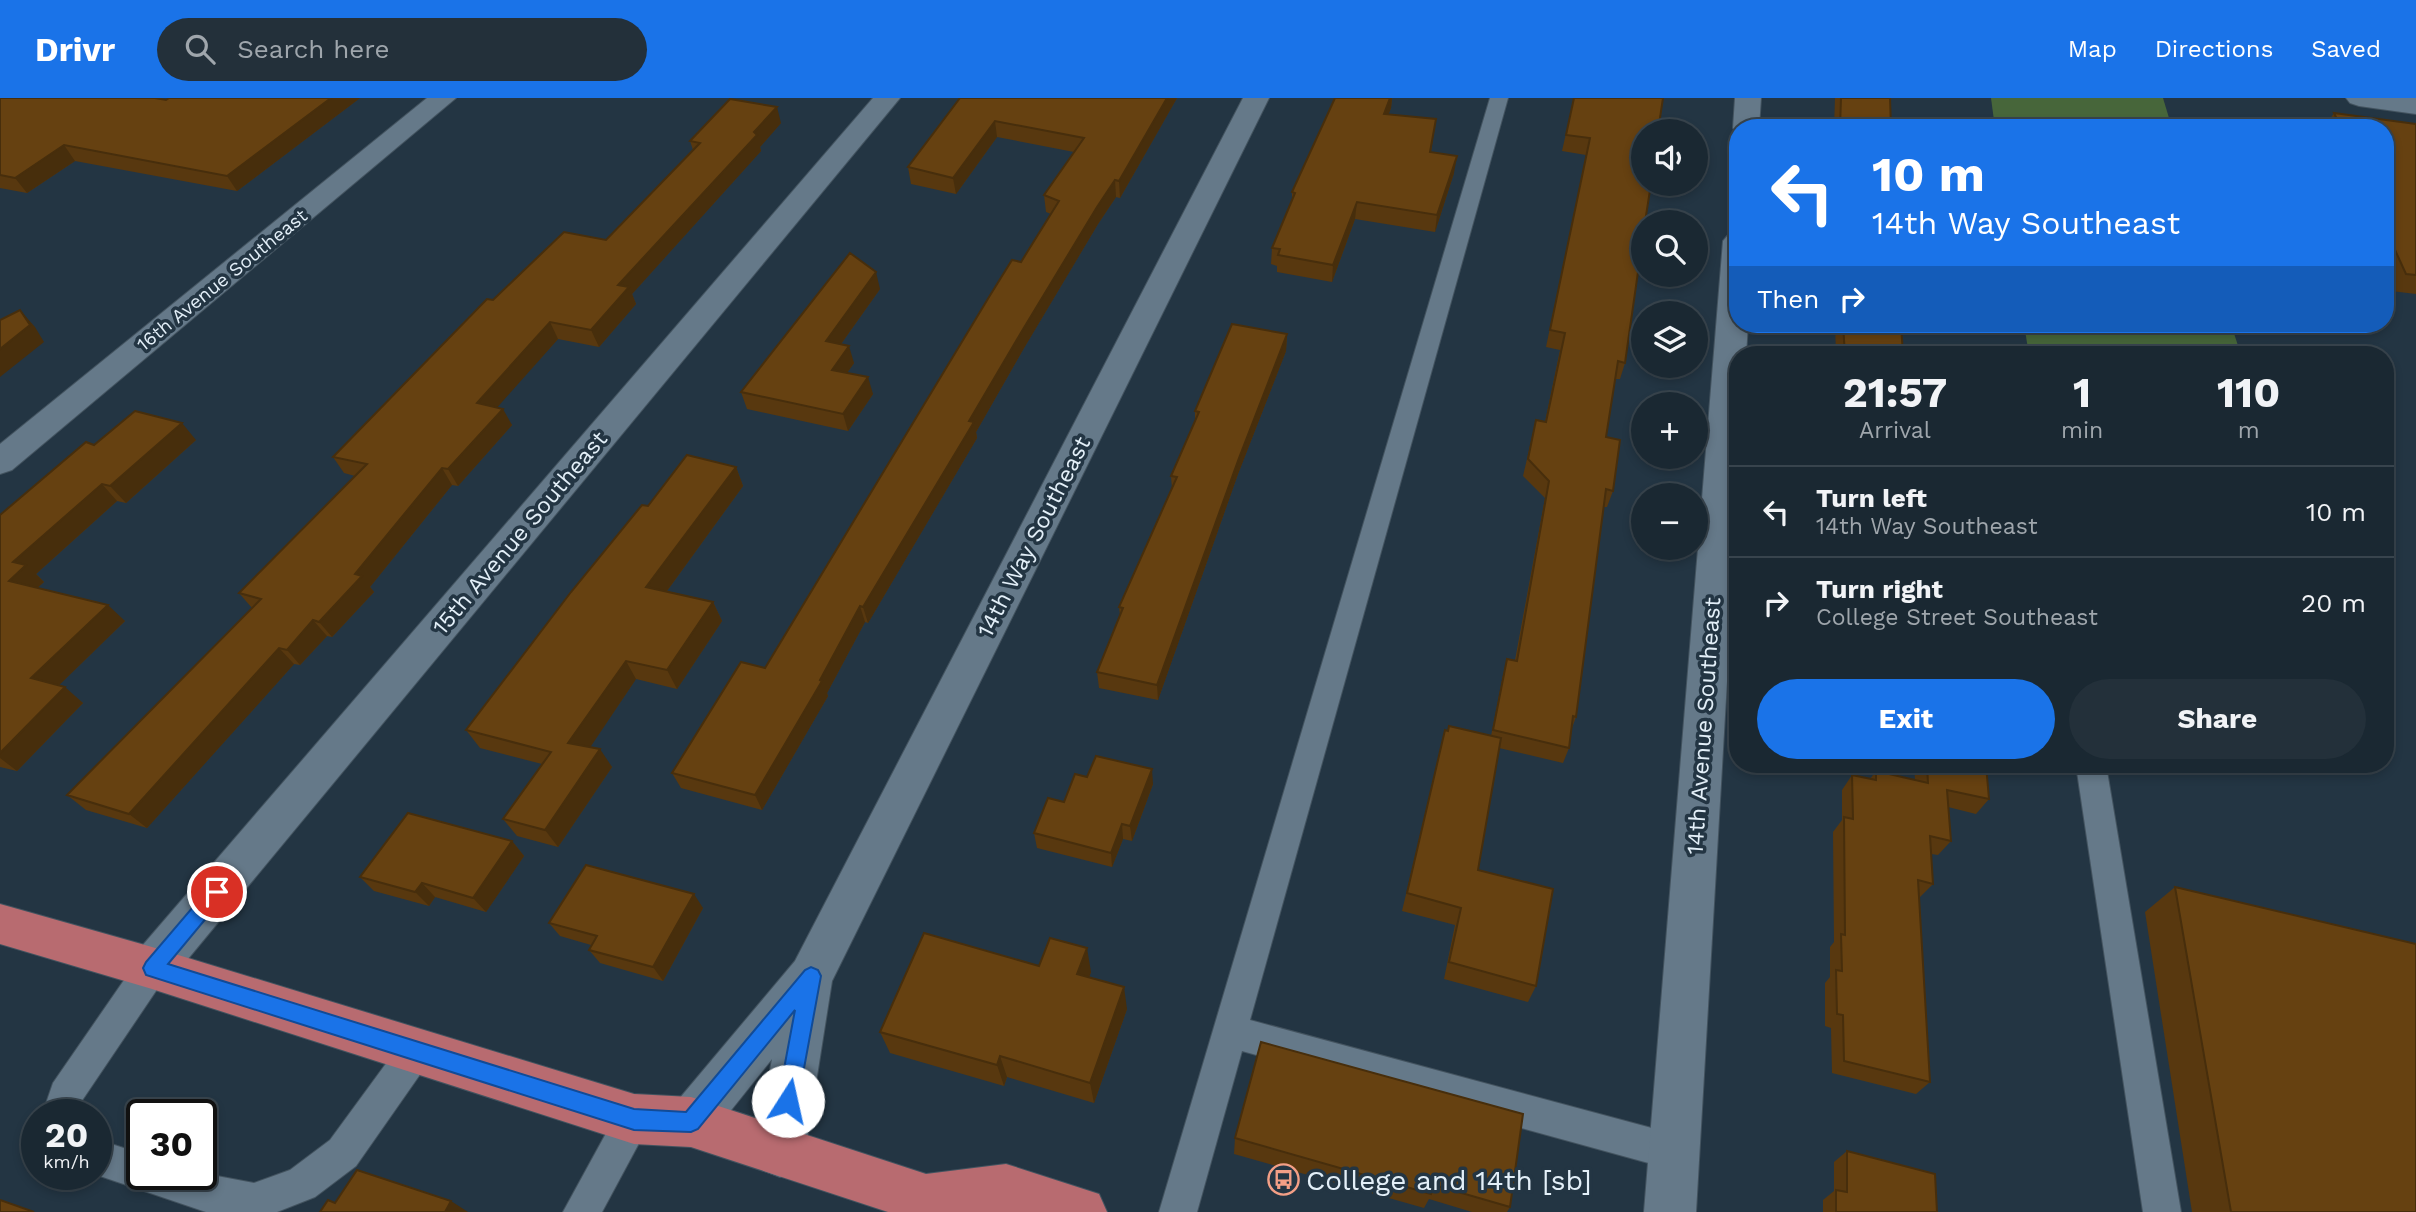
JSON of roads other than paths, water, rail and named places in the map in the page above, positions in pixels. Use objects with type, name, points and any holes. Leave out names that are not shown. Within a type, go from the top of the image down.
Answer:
[{"type":"main road","points":[[0,924],[152,968],[634,1119],[691,1122],[934,1205],[1006,1189],[1081,1212]]},
{"type":"street","name":"16th Avenue Southeast","points":[[0,462],[443,98]]},
{"type":"street","name":"15th Avenue Southeast","points":[[152,968],[887,98]]},
{"type":"street","name":"14th Way Southeast","points":[[691,1122],[811,976],[1256,98]]},
{"type":"street","points":[[1747,119],[1748,98]]},
{"type":"street","points":[[2359,98],[2416,106]]},
{"type":"street","name":"14th Avenue Southeast","points":[[1670,1212],[1729,369]]},
{"type":"street","name":"14th Way Southeast","points":[[780,1152],[811,976]]},
{"type":"lane","points":[[1178,1212],[1499,98]]},
{"type":"lane","points":[[2092,773],[2162,1212]]},
{"type":"lane","points":[[64,1099],[152,968]]},
{"type":"lane","points":[[1229,1031],[1674,1152]]},
{"type":"lane","points":[[196,1190],[216,1197],[254,1202],[302,1184],[343,1153],[416,1051]]},
{"type":"lane","points":[[582,1212],[634,1119]]},
{"type":"place","name":"College and 14th [sb]","points":[[1283,1180]]}]
